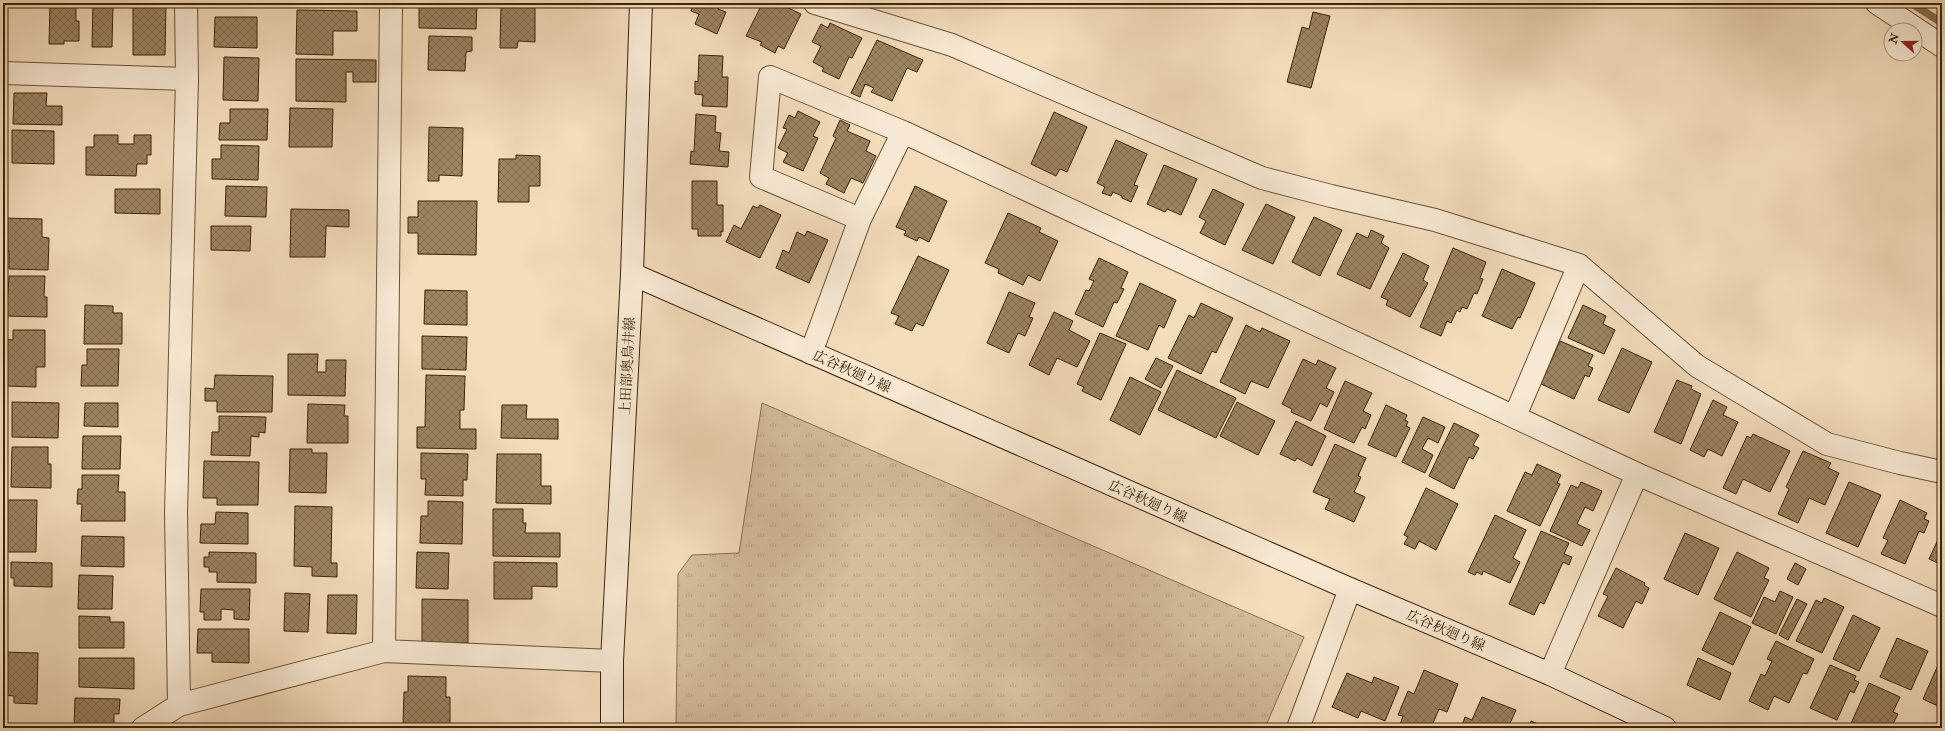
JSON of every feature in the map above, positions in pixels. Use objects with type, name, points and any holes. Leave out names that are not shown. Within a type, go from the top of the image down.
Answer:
[{"type":"street","points":[[179,705],[176,513],[187,79],[186,3]]},
{"type":"street","points":[[384,651],[391,3]]},
{"type":"street","name":"上田部奥鳥井線","points":[[612,728],[612,661],[632,274],[641,3]]},
{"type":"street","points":[[814,3],[952,46],[1262,178],[1331,196],[1435,220],[1579,265],[1697,366],[1827,444],[1942,472]]},
{"type":"street","points":[[1877,3],[1942,46]]},
{"type":"street","points":[[3,73],[187,79]]},
{"type":"street","points":[[860,219],[761,177],[770,77],[903,132],[1637,474],[1942,606]]},
{"type":"street","points":[[811,353],[860,219],[903,132]]},
{"type":"street","points":[[1515,416],[1579,265]]},
{"type":"street","name":"広谷秋廻り線","points":[[632,274],[1350,589],[1550,674],[1665,728]]},
{"type":"street","points":[[1550,674],[1637,474]]},
{"type":"street","points":[[1298,728],[1350,589]]},
{"type":"street","points":[[143,728],[179,705],[384,651],[612,661]]},
{"type":"green space","points":[[762,403],[1304,637],[1265,728],[676,728],[678,574],[692,555],[739,553]]},
{"type":"building","points":[[50,3],[76,3],[76,21],[79,21],[79,41],[64,41],[64,44],[49,44]]},
{"type":"building","points":[[93,3],[113,3],[112,47],[92,47]]},
{"type":"building","points":[[133,3],[166,3],[165,55],[133,55]]},
{"type":"building","points":[[419,3],[477,3],[476,29],[419,28]]},
{"type":"building","points":[[692,3],[720,3],[718,9],[726,12],[717,34],[695,24],[699,14],[691,11]]},
{"type":"building","points":[[769,3],[778,3],[801,14],[784,49],[778,46],[775,53],[760,45],[762,42],[746,36],[762,4],[768,7]]},
{"type":"building","points":[[501,5],[535,5],[535,42],[518,41],[517,48],[500,48]]},
{"type":"building","points":[[297,10],[357,11],[357,31],[333,31],[333,55],[296,54]]},
{"type":"building","points":[[1313,12],[1330,16],[1311,88],[1287,82],[1302,27],[1309,29]]},
{"type":"building","points":[[215,17],[257,17],[257,48],[214,47]]},
{"type":"building","points":[[830,23],[862,38],[852,58],[849,57],[839,79],[822,71],[824,68],[813,62],[821,46],[812,42],[821,24],[828,28]]},
{"type":"building","points":[[429,36],[472,37],[472,51],[466,52],[465,71],[428,70]]},
{"type":"building","points":[[877,40],[923,60],[917,72],[907,68],[892,101],[871,92],[874,88],[865,84],[860,97],[851,93]]},
{"type":"building","points":[[699,55],[723,56],[722,77],[728,77],[727,107],[702,106],[703,95],[695,94],[695,81],[698,82]]},
{"type":"building","points":[[224,57],[259,58],[258,101],[223,100]]},
{"type":"building","points":[[296,59],[376,60],[376,82],[353,82],[353,72],[346,72],[346,102],[296,101]]},
{"type":"building","points":[[14,93],[47,93],[46,106],[62,106],[62,125],[13,124]]},
{"type":"building","points":[[290,108],[333,109],[332,147],[289,147]]},
{"type":"building","points":[[230,109],[268,109],[267,140],[219,140],[220,123],[230,123]]},
{"type":"building","points":[[798,111],[820,122],[813,136],[818,138],[803,171],[783,162],[788,153],[778,148],[787,129],[783,128],[789,115],[795,118]]},
{"type":"building","points":[[1054,112],[1087,127],[1067,172],[1060,169],[1056,176],[1031,164]]},
{"type":"building","points":[[696,114],[716,116],[715,132],[721,133],[719,151],[729,152],[728,167],[690,164],[691,151],[694,152]]},
{"type":"building","points":[[840,120],[850,125],[847,131],[870,141],[866,151],[876,156],[863,183],[851,178],[844,193],[826,184],[829,178],[820,173],[836,138],[833,136]]},
{"type":"building","points":[[429,127],[463,128],[462,176],[439,175],[439,181],[428,181]]},
{"type":"building","points":[[12,130],[54,131],[54,164],[12,163]]},
{"type":"building","points":[[94,135],[118,135],[118,144],[134,144],[134,135],[151,135],[151,155],[147,155],[147,164],[137,164],[136,176],[86,175],[86,147],[94,147]]},
{"type":"building","points":[[1116,140],[1147,154],[1134,185],[1138,186],[1131,202],[1113,192],[1111,196],[1102,193],[1105,187],[1097,183]]},
{"type":"building","points":[[221,145],[259,146],[258,180],[212,179],[212,159],[221,159]]},
{"type":"building","points":[[516,155],[540,156],[540,186],[529,186],[529,202],[498,202],[499,159],[516,159]]},
{"type":"building","points":[[1164,165],[1197,179],[1181,215],[1167,209],[1165,212],[1147,204]]},
{"type":"building","points":[[692,181],[717,181],[717,205],[723,205],[723,232],[721,231],[721,236],[698,236],[698,229],[692,229]]},
{"type":"building","points":[[226,186],[267,187],[266,217],[225,216]]},
{"type":"building","points":[[915,186],[947,201],[929,242],[919,237],[917,241],[904,235],[906,231],[896,227]]},
{"type":"building","points":[[115,189],[160,189],[160,214],[115,213]]},
{"type":"building","points":[[1213,189],[1244,204],[1225,245],[1200,233],[1206,221],[1199,217]]},
{"type":"building","points":[[418,201],[477,201],[476,255],[418,254],[418,233],[408,233],[408,217],[418,217]]},
{"type":"building","points":[[1266,204],[1295,217],[1273,264],[1242,250]]},
{"type":"building","points":[[760,205],[781,215],[760,258],[726,242],[734,225],[741,229],[753,206],[758,208]]},
{"type":"building","points":[[291,209],[349,210],[349,227],[326,226],[325,257],[290,257]]},
{"type":"building","points":[[1008,213],[1041,228],[1039,232],[1058,241],[1040,281],[1028,275],[1023,285],[998,273],[999,269],[985,263]]},
{"type":"building","points":[[1314,217],[1342,230],[1320,276],[1292,262]]},
{"type":"building","points":[[3,218],[42,219],[42,237],[49,238],[48,270],[9,269],[9,251],[3,250]]},
{"type":"building","points":[[211,226],[251,226],[250,251],[211,250]]},
{"type":"building","points":[[1371,230],[1384,236],[1381,243],[1389,248],[1370,289],[1337,274],[1357,233],[1368,238]]},
{"type":"building","points":[[807,231],[828,240],[809,283],[776,268],[783,250],[789,253],[797,232],[805,236]]},
{"type":"building","points":[[1453,248],[1486,262],[1480,278],[1483,279],[1477,294],[1474,293],[1467,309],[1462,307],[1460,312],[1457,310],[1451,323],[1447,321],[1441,336],[1420,327]]},
{"type":"building","points":[[1403,253],[1429,266],[1423,280],[1428,283],[1410,317],[1386,305],[1388,300],[1381,297]]},
{"type":"building","points":[[918,256],[949,270],[923,326],[916,323],[912,331],[895,324],[899,316],[891,313]]},
{"type":"building","points":[[1099,258],[1128,272],[1121,288],[1124,289],[1117,303],[1114,302],[1103,327],[1075,314],[1086,290],[1089,291],[1094,281],[1089,279]]},
{"type":"building","points":[[1502,269],[1535,283],[1520,318],[1518,317],[1512,329],[1482,316]]},
{"type":"building","points":[[9,276],[45,276],[44,297],[47,297],[47,317],[4,316],[5,294],[8,294]]},
{"type":"building","points":[[1140,283],[1176,300],[1164,328],[1159,325],[1148,350],[1116,336]]},
{"type":"building","points":[[425,290],[467,291],[467,325],[424,324]]},
{"type":"building","points":[[1009,292],[1035,303],[1029,317],[1033,318],[1025,336],[1018,333],[1009,353],[987,343]]},
{"type":"building","points":[[1201,303],[1233,318],[1216,353],[1212,351],[1201,374],[1168,358],[1189,315],[1194,318]]},
{"type":"building","points":[[85,305],[113,306],[113,313],[122,313],[122,344],[84,344]]},
{"type":"building","points":[[1583,305],[1606,316],[1603,324],[1615,330],[1604,354],[1568,338]]},
{"type":"building","points":[[1054,312],[1073,321],[1069,330],[1090,341],[1077,367],[1057,358],[1049,375],[1029,365]]},
{"type":"building","points":[[1246,325],[1260,332],[1262,328],[1290,341],[1268,388],[1251,381],[1245,394],[1220,382]]},
{"type":"building","points":[[13,330],[45,330],[45,367],[36,367],[36,387],[5,386],[5,345],[3,345],[3,339],[13,340]]},
{"type":"building","points":[[1100,333],[1126,344],[1101,400],[1082,391],[1084,387],[1077,384]]},
{"type":"building","points":[[422,336],[467,337],[466,370],[422,369]]},
{"type":"building","points":[[1560,341],[1593,355],[1588,366],[1593,368],[1589,377],[1585,375],[1574,399],[1541,384]]},
{"type":"building","points":[[1622,348],[1652,362],[1629,413],[1598,400]]},
{"type":"building","points":[[87,349],[119,349],[118,386],[81,386],[82,365],[87,365]]},
{"type":"building","points":[[288,354],[318,354],[317,372],[326,372],[326,360],[346,360],[345,396],[288,395]]},
{"type":"building","points":[[1156,358],[1173,366],[1161,388],[1145,379]]},
{"type":"building","points":[[1303,359],[1316,365],[1318,360],[1336,368],[1326,388],[1334,392],[1327,407],[1320,403],[1311,421],[1291,412],[1292,409],[1282,404]]},
{"type":"building","points":[[1177,370],[1236,398],[1216,438],[1158,410]]},
{"type":"building","points":[[215,375],[273,376],[272,412],[217,412],[217,401],[205,401],[205,388],[214,389]]},
{"type":"building","points":[[426,375],[465,376],[464,410],[460,410],[460,429],[476,429],[476,449],[417,448],[417,427],[425,427]]},
{"type":"building","points":[[1130,377],[1161,392],[1140,435],[1110,420]]},
{"type":"building","points":[[1677,380],[1692,386],[1691,389],[1701,394],[1681,444],[1654,432]]},
{"type":"building","points":[[1345,381],[1372,393],[1363,411],[1371,415],[1365,429],[1362,427],[1354,443],[1324,429]]},
{"type":"building","points":[[1713,400],[1727,407],[1723,415],[1738,422],[1722,456],[1708,449],[1704,457],[1690,450]]},
{"type":"building","points":[[12,402],[59,403],[58,438],[12,437]]},
{"type":"building","points":[[1237,402],[1275,421],[1258,455],[1220,436]]},
{"type":"building","points":[[85,403],[118,403],[118,427],[84,426]]},
{"type":"building","points":[[308,404],[345,405],[344,416],[348,416],[348,443],[307,443]]},
{"type":"building","points":[[502,405],[527,405],[526,419],[558,419],[558,439],[501,438]]},
{"type":"building","points":[[1386,405],[1407,415],[1405,420],[1408,422],[1406,426],[1410,428],[1396,457],[1368,445]]},
{"type":"building","points":[[219,416],[266,417],[265,433],[259,432],[259,437],[251,436],[250,456],[211,455],[212,432],[219,432]]},
{"type":"building","points":[[1423,417],[1445,427],[1438,443],[1428,438],[1422,449],[1433,455],[1425,473],[1402,462]]},
{"type":"building","points":[[1296,421],[1326,436],[1312,466],[1297,458],[1295,461],[1280,454]]},
{"type":"building","points":[[1454,423],[1479,435],[1473,445],[1479,448],[1473,459],[1469,457],[1454,489],[1429,476]]},
{"type":"building","points":[[1753,434],[1790,451],[1770,492],[1743,479],[1736,494],[1723,488],[1747,436],[1751,438]]},
{"type":"building","points":[[83,436],[121,436],[120,469],[82,469]]},
{"type":"building","points":[[1335,444],[1366,458],[1358,476],[1361,477],[1354,492],[1365,497],[1354,522],[1325,509],[1330,499],[1313,492]]},
{"type":"building","points":[[12,447],[48,447],[48,464],[51,464],[51,488],[11,487]]},
{"type":"building","points":[[290,449],[312,449],[312,453],[327,453],[326,493],[289,492]]},
{"type":"building","points":[[1803,451],[1831,463],[1828,468],[1839,473],[1825,505],[1809,498],[1798,523],[1778,514],[1789,489],[1786,487]]},
{"type":"building","points":[[421,453],[468,454],[467,480],[463,480],[463,496],[425,495],[426,479],[421,479]]},
{"type":"building","points":[[497,454],[541,454],[541,486],[551,486],[551,504],[496,503]]},
{"type":"building","points":[[204,461],[259,462],[258,505],[217,505],[217,498],[203,498]]},
{"type":"building","points":[[1537,464],[1561,475],[1557,483],[1560,484],[1540,526],[1507,511],[1525,472],[1532,475]]},
{"type":"building","points":[[82,475],[119,475],[118,492],[125,492],[125,521],[81,521],[82,504],[77,504],[78,489],[82,489]]},
{"type":"building","points":[[1581,482],[1602,491],[1593,511],[1585,507],[1577,524],[1590,530],[1582,546],[1550,531],[1571,485],[1578,488]]},
{"type":"building","points":[[1849,482],[1881,495],[1858,547],[1826,533]]},
{"type":"building","points":[[1426,488],[1458,504],[1436,550],[1419,541],[1415,549],[1404,544],[1408,537],[1404,535]]},
{"type":"building","points":[[4,500],[37,500],[36,552],[3,552]]},
{"type":"building","points":[[1900,500],[1927,513],[1924,519],[1929,521],[1924,533],[1919,531],[1905,564],[1881,554],[1888,540],[1883,538]]},
{"type":"building","points":[[428,501],[463,502],[462,544],[420,543],[421,516],[428,516]]},
{"type":"building","points":[[295,506],[332,507],[331,563],[337,563],[337,577],[312,576],[312,567],[294,566]]},
{"type":"building","points":[[493,509],[523,509],[523,523],[526,523],[525,533],[560,533],[560,557],[493,556]]},
{"type":"building","points":[[216,512],[248,513],[248,544],[200,543],[201,524],[215,524]]},
{"type":"building","points":[[1495,515],[1526,530],[1513,558],[1520,562],[1510,583],[1483,571],[1482,575],[1477,572],[1475,575],[1468,572]]},
{"type":"building","points":[[1541,531],[1569,543],[1564,554],[1572,557],[1569,565],[1563,562],[1544,604],[1540,602],[1534,615],[1509,604]]},
{"type":"building","points":[[1942,531],[1942,565],[1929,559]]},
{"type":"building","points":[[1685,533],[1719,548],[1698,595],[1664,579]]},
{"type":"building","points":[[82,536],[124,537],[124,567],[81,566]]},
{"type":"building","points":[[209,552],[256,553],[256,583],[217,582],[217,572],[209,572],[209,567],[204,567],[204,557],[209,557]]},
{"type":"building","points":[[417,552],[449,553],[448,589],[416,588]]},
{"type":"building","points":[[1737,552],[1769,568],[1764,578],[1769,580],[1751,617],[1714,599]]},
{"type":"building","points":[[11,562],[52,563],[52,587],[14,586],[14,578],[11,578]]},
{"type":"building","points":[[494,562],[557,563],[557,587],[532,586],[532,599],[494,599]]},
{"type":"building","points":[[1795,563],[1806,569],[1798,585],[1787,579]]},
{"type":"building","points":[[1616,568],[1645,583],[1644,585],[1649,588],[1642,604],[1636,601],[1623,628],[1598,616],[1608,596],[1603,594]]},
{"type":"building","points":[[79,575],[113,576],[112,609],[78,609]]},
{"type":"building","points":[[201,589],[250,589],[249,620],[234,619],[234,610],[221,609],[221,620],[204,620],[204,612],[200,612]]},
{"type":"building","points":[[1780,591],[1793,597],[1776,634],[1752,623],[1764,597],[1775,602]]},
{"type":"building","points":[[285,593],[310,594],[308,632],[284,631]]},
{"type":"building","points":[[328,595],[357,595],[356,634],[327,633]]},
{"type":"building","points":[[1824,598],[1844,607],[1822,653],[1796,641],[1816,600],[1822,603]]},
{"type":"building","points":[[422,599],[468,600],[468,643],[422,642]]},
{"type":"building","points":[[1797,599],[1807,604],[1788,640],[1779,635]]},
{"type":"building","points":[[1720,612],[1751,627],[1733,665],[1702,650]]},
{"type":"building","points":[[1853,615],[1880,628],[1859,671],[1833,659]]},
{"type":"building","points":[[79,616],[110,617],[110,622],[124,622],[124,648],[79,648]]},
{"type":"building","points":[[198,629],[249,629],[249,663],[212,662],[212,653],[197,653]]},
{"type":"building","points":[[1897,638],[1928,651],[1911,690],[1880,677]]},
{"type":"building","points":[[1776,641],[1814,659],[1807,674],[1803,673],[1789,703],[1774,696],[1768,710],[1749,701],[1761,674],[1765,676],[1772,661],[1767,659]]},
{"type":"building","points":[[3,652],[38,653],[37,704],[14,703],[14,696],[3,695]]},
{"type":"building","points":[[1942,656],[1942,708],[1923,699]]},
{"type":"building","points":[[79,658],[134,658],[134,689],[79,687]]},
{"type":"building","points":[[1698,658],[1731,673],[1720,700],[1687,685]]},
{"type":"building","points":[[1830,665],[1856,676],[1854,680],[1859,682],[1854,693],[1850,691],[1837,720],[1810,708]]},
{"type":"building","points":[[1424,670],[1458,684],[1447,712],[1439,709],[1431,728],[1399,728],[1403,716],[1398,715],[1408,691],[1414,694]]},
{"type":"building","points":[[1347,673],[1372,683],[1374,677],[1399,687],[1385,721],[1361,711],[1358,718],[1332,707]]},
{"type":"building","points":[[408,676],[446,677],[446,697],[450,697],[450,725],[444,725],[444,728],[406,728],[406,725],[403,724],[404,692],[408,692]]},
{"type":"building","points":[[1869,683],[1900,697],[1893,712],[1898,714],[1891,728],[1849,728]]},
{"type":"building","points":[[1482,697],[1516,710],[1508,728],[1461,728],[1465,717],[1472,720]]},
{"type":"building","points":[[75,698],[120,699],[119,714],[114,714],[114,728],[74,728]]},
{"type":"building","points":[[1531,721],[1547,728],[1529,728]]},
{"type":"waterway","points":[[1911,3],[1942,23]]}]
